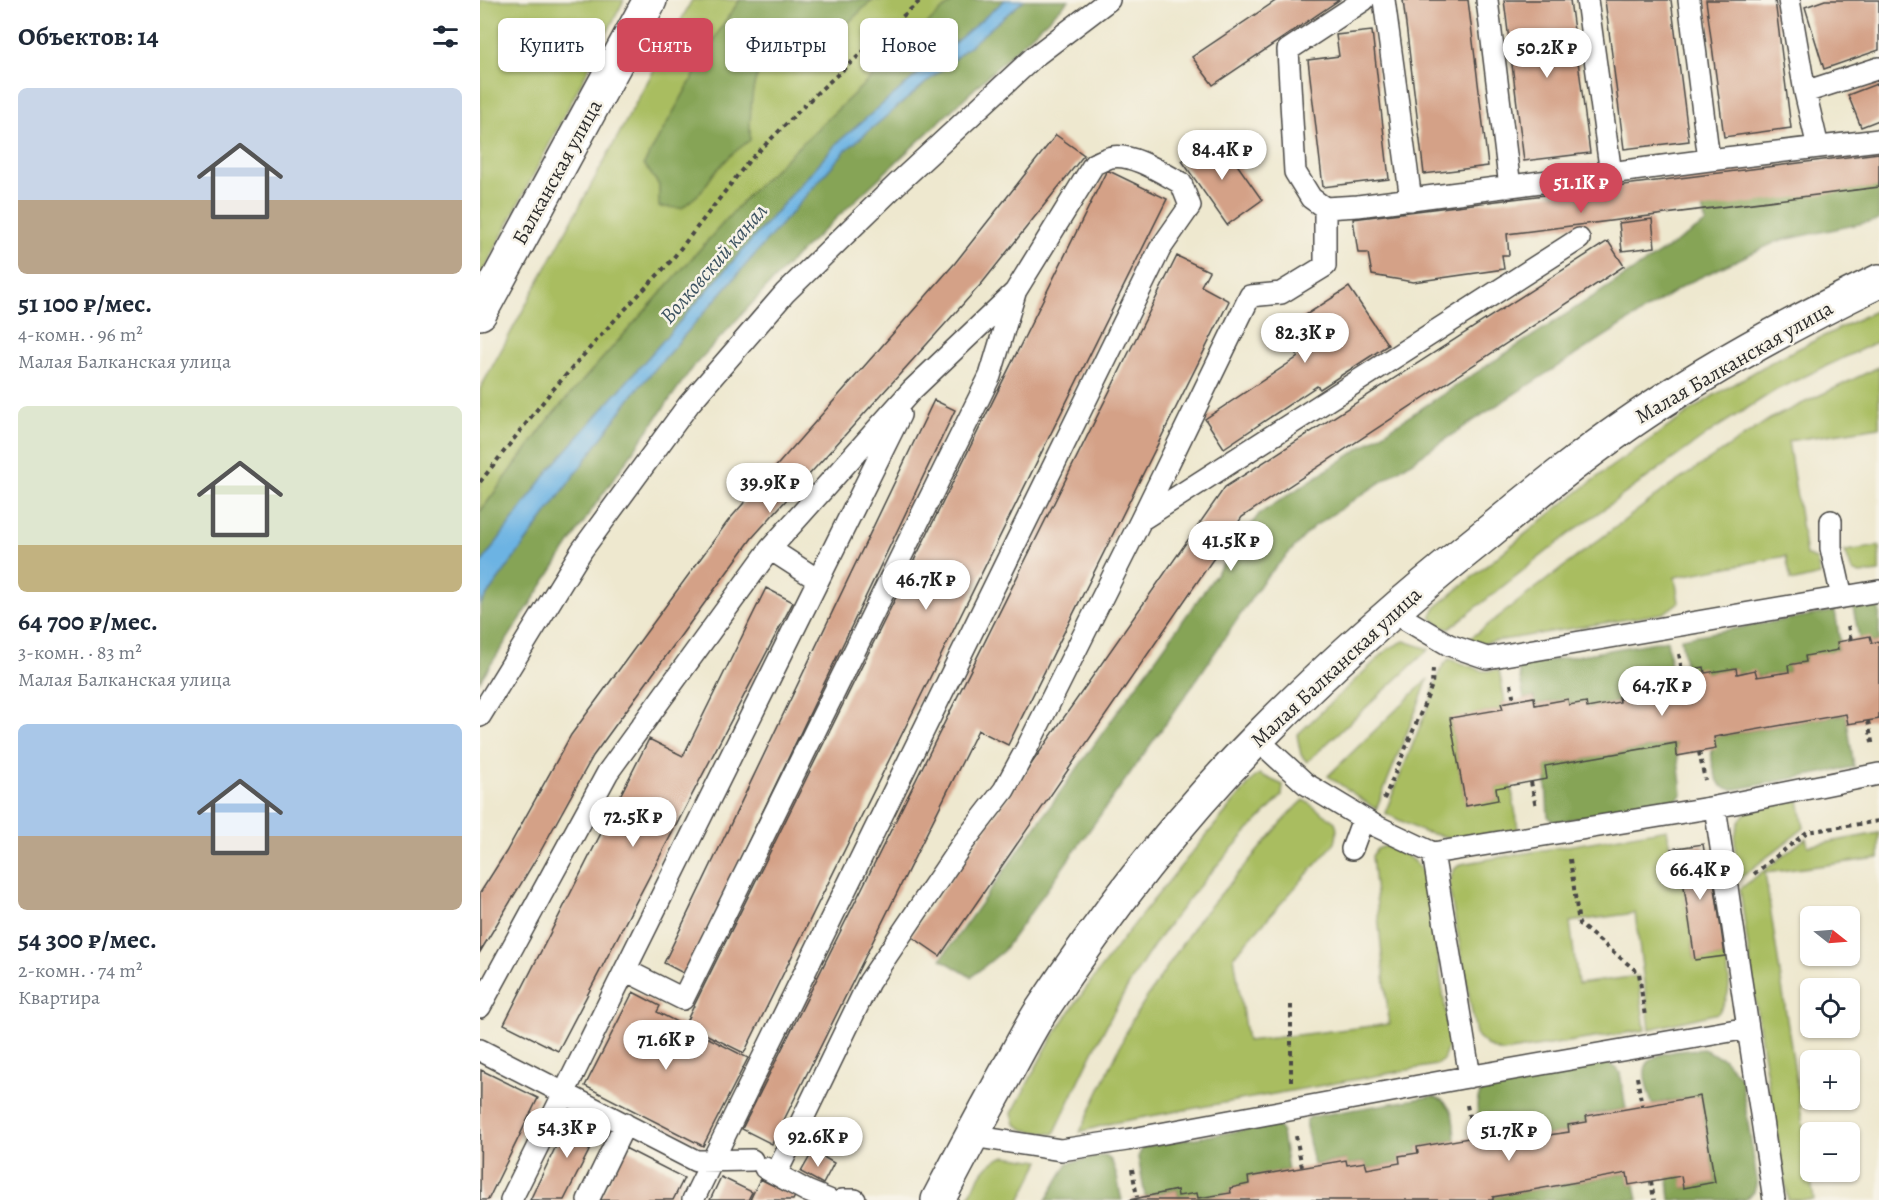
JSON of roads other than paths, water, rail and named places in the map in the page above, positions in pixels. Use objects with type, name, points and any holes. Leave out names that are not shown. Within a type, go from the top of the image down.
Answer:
[{"type":"street","name":"Балканская улица","points":[[480,313],[650,0]]},
{"type":"street","name":"Малая Балканская улица","points":[[938,1200],[1039,1014],[1137,876],[1201,800],[1257,739],[1328,669],[1393,612],[1578,460],[1627,424],[1686,385],[1810,314],[1879,281]]},
{"type":"lane","points":[[480,716],[582,550],[689,404],[785,293],[897,184],[1034,57],[1109,0]]},
{"type":"lane","points":[[1364,0],[1288,50],[1295,172],[1311,198],[1325,208],[1412,200],[1709,160],[1879,140]]},
{"type":"lane","points":[[1384,0],[1412,200]]},
{"type":"lane","points":[[1487,0],[1510,187]]},
{"type":"lane","points":[[1587,0],[1611,174]]},
{"type":"lane","points":[[1689,0],[1709,160]]},
{"type":"lane","points":[[1789,0],[1805,92],[1818,147]]},
{"type":"lane","points":[[1805,92],[1879,68]]},
{"type":"lane","points":[[480,1007],[608,772],[770,549],[912,390],[1015,292],[1094,164],[1112,157],[1123,157],[1147,165],[1181,183],[1190,206],[1160,249],[693,1200]]},
{"type":"lane","points":[[776,1174],[869,982],[963,843],[1004,790],[1028,746],[1250,296],[1281,293],[1324,266],[1325,208]]},
{"type":"lane","points":[[1141,520],[1579,239]]},
{"type":"lane","points":[[625,970],[683,999],[990,376],[1015,292]]},
{"type":"lane","points":[[511,1200],[912,390]]},
{"type":"lane","points":[[1831,521],[1831,548],[1842,597]]},
{"type":"lane","points":[[770,549],[818,580]]},
{"type":"lane","points":[[1393,612],[1449,645],[1487,658],[1879,591]]},
{"type":"lane","points":[[1257,739],[1306,784],[1364,819],[1433,853],[1715,807],[1879,774]]},
{"type":"lane","points":[[1715,807],[1774,1200]]},
{"type":"lane","points":[[1352,849],[1364,819]]},
{"type":"lane","points":[[1433,853],[1470,1077]]},
{"type":"lane","points":[[972,1136],[1061,1149],[1127,1140],[1748,1028]]},
{"type":"lane","points":[[480,1050],[696,1161],[716,1153],[752,1160],[829,1200]]},
{"type":"lane","points":[[588,1200],[625,1124]]},
{"type":"lane","points":[[842,1200],[855,1200]]},
{"type":"water","points":[[1005,0],[1024,0],[958,56],[958,40]]},
{"type":"water","points":[[920,72],[939,72],[845,151],[634,393],[480,605],[480,565],[550,469],[837,143]]},
{"type":"water label","name":"Волковский канал","points":[[713,263]]}]
